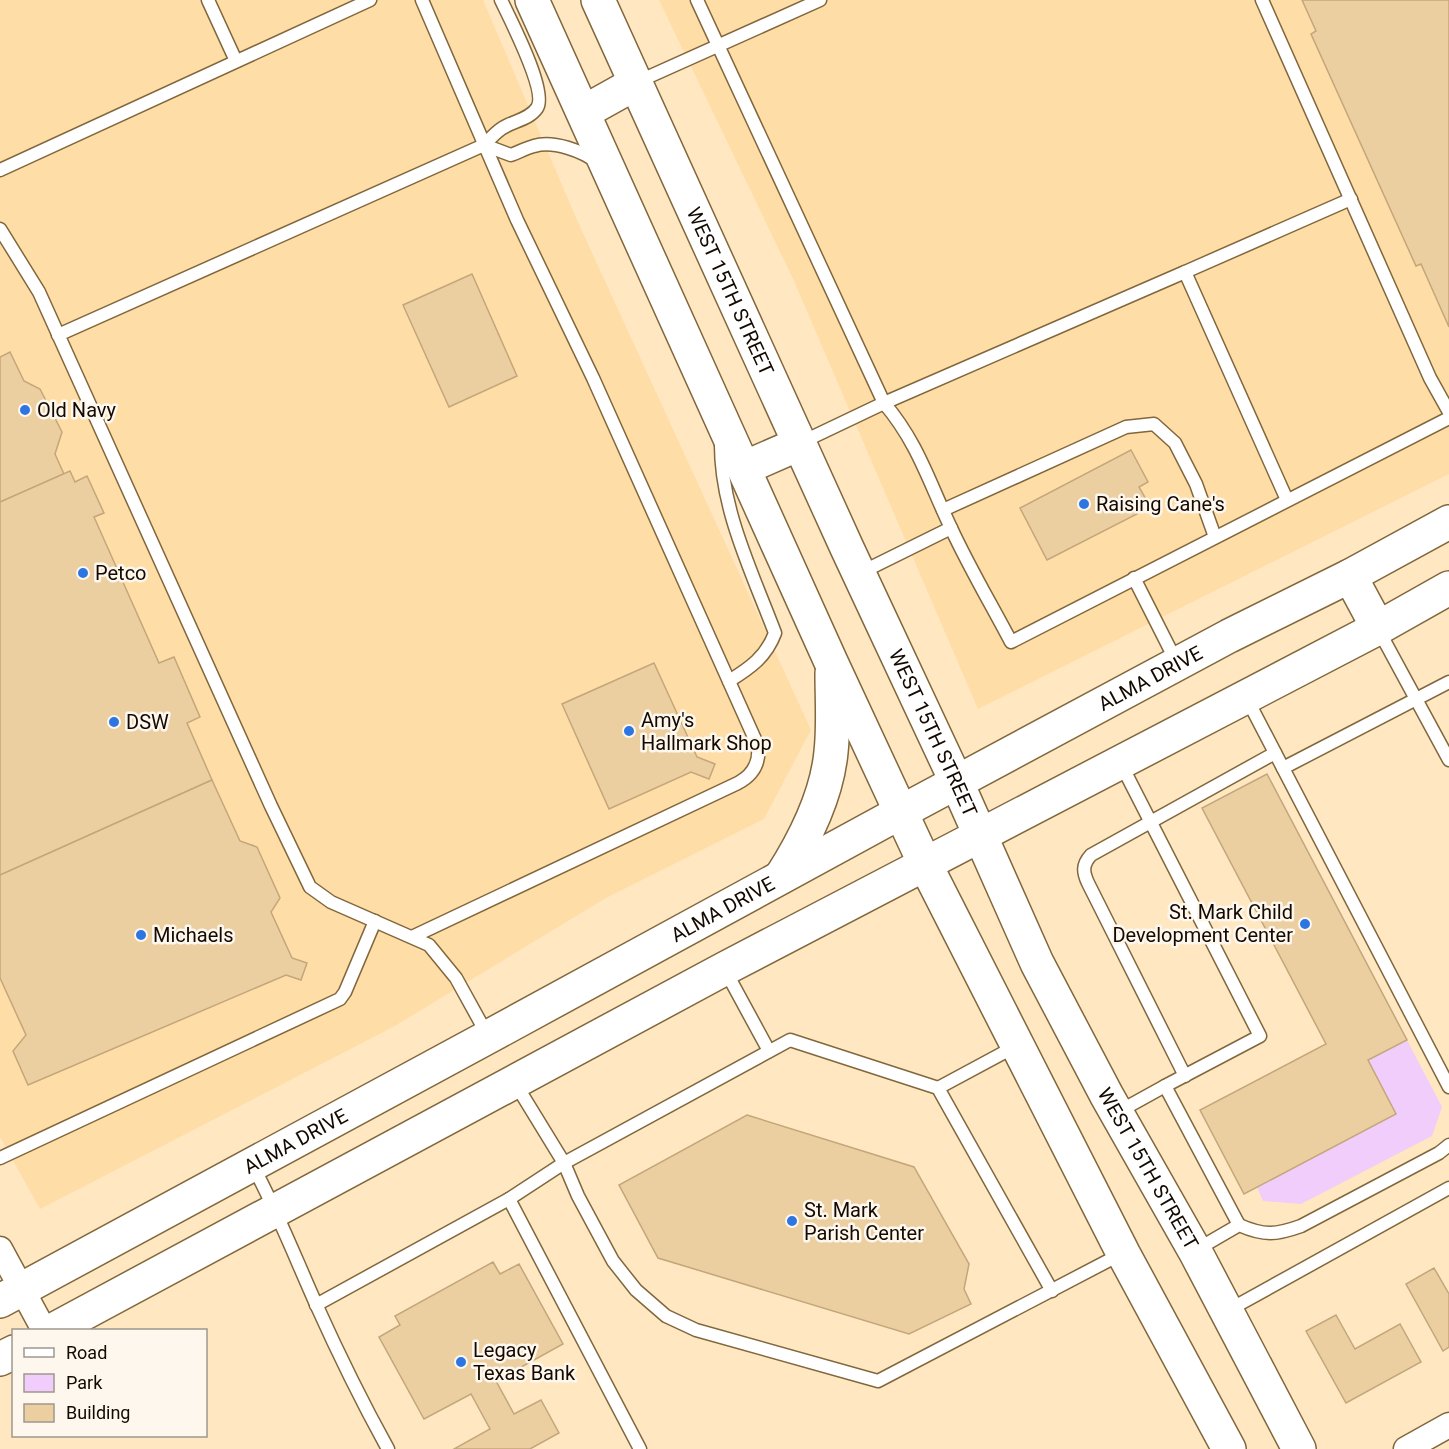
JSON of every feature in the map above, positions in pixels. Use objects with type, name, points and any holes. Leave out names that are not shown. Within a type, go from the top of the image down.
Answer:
[{"type":"main road","points":[[532,0],[831,662],[926,864],[1123,1252],[1229,1449]]},
{"type":"main road","name":"WEST 15TH STREET","points":[[598,0],[799,444],[957,783],[1037,963],[1117,1113],[1195,1251],[1299,1449]]},
{"type":"main road","points":[[584,112],[636,83]]},
{"type":"main road","points":[[744,468],[799,444]]},
{"type":"main road","name":"ALMA DRIVE","points":[[11,1295],[901,812],[1449,522]]},
{"type":"main road","points":[[1350,576],[1378,628]]},
{"type":"main road","points":[[55,1329],[724,969],[1378,628],[1449,588]]},
{"type":"main road","points":[[781,877],[804,837],[827,775],[832,742],[831,662]]},
{"type":"main road","points":[[488,1037],[514,1082]]},
{"type":"street","points":[[0,1249],[11,1295],[43,1329]]},
{"type":"street","points":[[1406,1449],[1449,1425]]},
{"type":"lane","points":[[208,0],[236,61]]},
{"type":"lane","points":[[0,170],[370,0]]},
{"type":"lane","points":[[412,937],[747,778],[754,769],[759,756],[758,746],[593,378],[484,145],[422,0]]},
{"type":"lane","points":[[58,335],[484,145],[501,129],[529,116],[537,109],[540,99],[533,72],[501,0]]},
{"type":"lane","points":[[697,0],[884,403],[902,423],[919,454],[951,528],[1011,642],[1449,418]]},
{"type":"lane","points":[[636,83],[820,0]]},
{"type":"lane","points":[[1262,0],[1430,378],[1449,412]]},
{"type":"lane","points":[[484,145],[512,155],[540,144],[562,147],[592,159],[612,176]]},
{"type":"lane","points":[[799,444],[884,403],[1351,199]]},
{"type":"lane","points":[[0,229],[39,292],[309,887],[331,902],[429,945],[456,978],[488,1037]]},
{"type":"lane","points":[[1185,272],[1287,500]]},
{"type":"lane","points":[[722,417],[721,466],[726,492],[739,537],[775,633],[771,644],[760,660],[729,681]]},
{"type":"lane","points":[[943,510],[1125,427],[1154,424],[1175,443],[1196,484],[1215,537]]},
{"type":"lane","points":[[859,573],[951,528]]},
{"type":"lane","points":[[1134,578],[1177,664]]},
{"type":"lane","points":[[1378,628],[1449,760]]},
{"type":"lane","points":[[1283,768],[1449,682]]},
{"type":"lane","points":[[1246,697],[1449,1087]]},
{"type":"lane","points":[[1185,1076],[1083,872],[1086,861],[1091,855],[1275,753]]},
{"type":"lane","points":[[1117,1113],[1260,1036],[1120,763]]},
{"type":"lane","points":[[0,1158],[340,999],[375,921]]},
{"type":"lane","points":[[724,969],[770,1051]]},
{"type":"lane","points":[[316,1305],[509,1199],[564,1163],[790,1040],[938,1088],[1052,1291]]},
{"type":"lane","points":[[938,1088],[1017,1045]]},
{"type":"lane","points":[[514,1082],[564,1163],[578,1196],[613,1261],[636,1290],[666,1316],[696,1330],[878,1382],[1123,1252]]},
{"type":"lane","points":[[1164,1086],[1239,1225],[1266,1234],[1282,1233],[1301,1226],[1440,1153],[1449,1145]]},
{"type":"lane","points":[[252,1165],[276,1210],[316,1305],[388,1449]]},
{"type":"lane","points":[[1226,1311],[1449,1188]]},
{"type":"lane","points":[[509,1199],[640,1449]]},
{"type":"lane","points":[[1195,1251],[1239,1225]]},
{"type":"shaded area","points":[[0,0],[483,0],[577,220],[811,730],[764,819],[606,898],[393,1027],[40,1209],[0,1137]]},
{"type":"shaded area","points":[[659,0],[1449,0],[1449,474],[978,709],[794,281]]},
{"type":"green space","points":[[1407,1040],[1442,1107],[1432,1136],[1301,1204],[1263,1201],[1257,1187],[1396,1114],[1368,1060]]},
{"type":"building","points":[[1302,0],[1449,0],[1449,327],[1421,264],[1416,266],[1311,34],[1316,31]]},
{"type":"building","points":[[472,274],[517,376],[449,407],[403,305]]},
{"type":"building","name":"Old Navy","points":[[10,352],[24,381],[40,389],[62,432],[55,454],[64,474],[0,502],[0,357]]},
{"type":"building","name":"Raising Cane's","points":[[1131,450],[1148,482],[1139,487],[1147,501],[1134,507],[1137,514],[1047,560],[1020,508]]},
{"type":"building","points":[[70,471],[75,482],[87,476],[104,513],[94,517],[159,663],[174,657],[200,717],[187,723],[212,780],[0,875],[0,502]]},
{"type":"building","name":"Amy's Hallmark Shop","points":[[654,663],[697,757],[715,764],[709,779],[691,772],[609,809],[562,704]]},
{"type":"building","name":"St. Mark Child Development Center","points":[[1267,774],[1407,1040],[1368,1060],[1396,1114],[1244,1194],[1200,1110],[1326,1044],[1202,808]]},
{"type":"building","name":"Michaels","points":[[212,780],[240,841],[257,847],[280,898],[271,912],[292,958],[307,963],[301,980],[286,975],[28,1085],[13,1051],[26,1035],[0,978],[0,875]]},
{"type":"building","name":"St. Mark Parish Center","points":[[747,1115],[914,1167],[969,1264],[964,1289],[971,1304],[909,1334],[658,1258],[619,1185]]},
{"type":"building","name":"Legacy Texas Bank","points":[[493,1262],[500,1274],[519,1264],[563,1344],[496,1381],[514,1414],[541,1400],[559,1433],[530,1449],[454,1449],[490,1429],[471,1394],[424,1419],[379,1337],[400,1325],[395,1316]]},
{"type":"building","points":[[1434,1268],[1449,1294],[1449,1347],[1443,1351],[1406,1284]]},
{"type":"building","points":[[1336,1315],[1355,1349],[1400,1324],[1421,1362],[1346,1403],[1306,1331]]},
{"type":"place","name":"Old Navy","points":[[25,410]]},
{"type":"place","name":"Raising Cane's","points":[[1084,504]]},
{"type":"place","name":"Petco","points":[[83,573]]},
{"type":"place","name":"DSW","points":[[114,722]]},
{"type":"place","name":"Amy's Hallmark Shop","points":[[629,731]]},
{"type":"place","name":"St. Mark Child Development Center","points":[[1305,924]]},
{"type":"place","name":"Michaels","points":[[141,935]]},
{"type":"place","name":"St. Mark Parish Center","points":[[792,1221]]},
{"type":"place","name":"Legacy Texas Bank","points":[[461,1362]]}]
